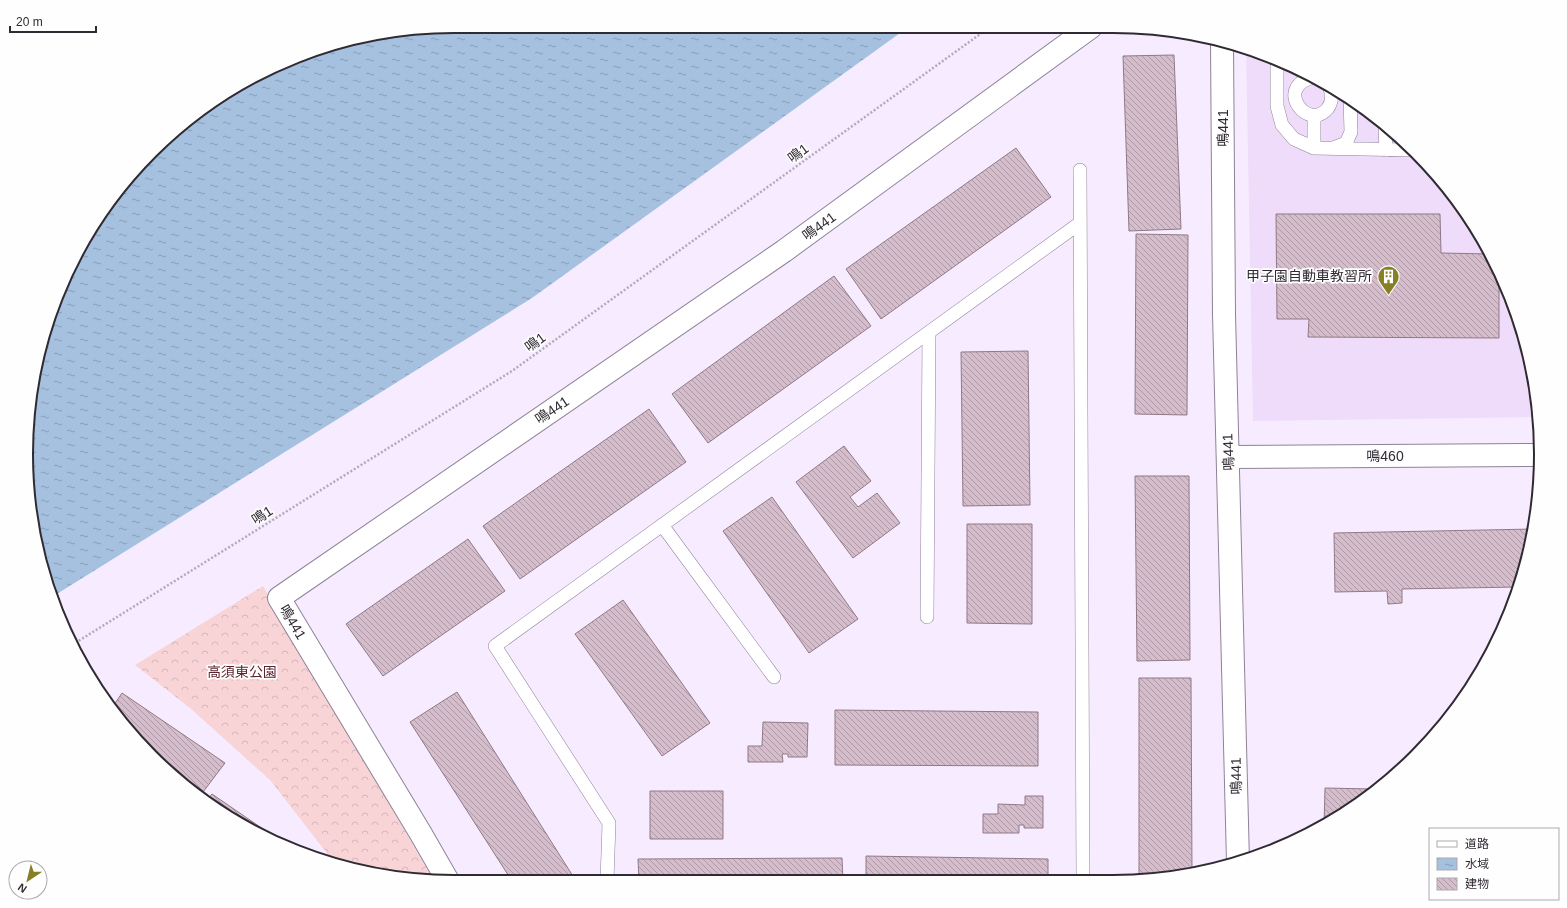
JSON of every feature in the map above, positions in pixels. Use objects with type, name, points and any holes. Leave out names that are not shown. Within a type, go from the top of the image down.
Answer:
[{"type":"street","name":"鳴441","points":[[444,875],[278,598],[784,251],[1083,33]]},
{"type":"street","name":"鳴441","points":[[1222,47],[1224,314],[1238,856]]},
{"type":"street","name":"鳴460","points":[[1228,457],[1534,455]]},
{"type":"lane","points":[[1277,66],[1277,106],[1282,125],[1294,139],[1314,148],[1405,150]]},
{"type":"lane","points":[[1307,80],[1299,84],[1294,96],[1298,108],[1304,113],[1318,115],[1325,111],[1330,105],[1332,99],[1330,93]]},
{"type":"lane","points":[[1331,148],[1346,143],[1351,132],[1350,106]]},
{"type":"lane","points":[[1314,115],[1314,148]]},
{"type":"lane","points":[[1385,133],[1386,150]]},
{"type":"lane","points":[[1080,170],[1083,875]]},
{"type":"lane","points":[[607,875],[609,822],[495,646],[1080,223]]},
{"type":"lane","points":[[927,617],[929,333]]},
{"type":"lane","points":[[662,525],[774,677]]},
{"type":"path","name":"鳴1","points":[[77,642],[512,371],[983,33]]},
{"type":"shaded area","name":"甲子園自動車教習所","points":[[1246,54],[1299,76],[1324,89],[1347,104],[1391,137],[1430,176],[1463,220],[1478,244],[1502,293],[1520,345],[1526,372],[1532,417],[1253,421]]},
{"type":"green space","name":"高須東公園","points":[[263,586],[430,874],[372,867],[328,856],[270,780],[190,708],[135,665]]},
{"type":"water","points":[[900,33],[532,298],[57,594],[47,563],[41,536],[34,482],[33,454],[34,426],[41,372],[55,319],[76,268],[89,243],[120,198],[137,176],[176,137],[220,104],[243,89],[268,76],[319,55],[372,41],[426,34]]},
{"type":"building","points":[[1174,55],[1181,229],[1129,231],[1123,56]]},
{"type":"building","points":[[1016,148],[1051,197],[881,319],[846,269]]},
{"type":"building","name":"甲子園自動車教習所","points":[[1276,214],[1440,214],[1441,253],[1483,254],[1499,286],[1499,338],[1308,337],[1309,319],[1277,319]]},
{"type":"building","points":[[1136,234],[1188,235],[1187,415],[1135,414]]},
{"type":"building","points":[[834,276],[871,326],[708,443],[672,394]]},
{"type":"building","points":[[1028,351],[1030,505],[963,506],[961,352]]},
{"type":"building","points":[[649,409],[686,462],[520,579],[483,526]]},
{"type":"building","points":[[844,446],[871,481],[850,497],[858,507],[877,493],[900,523],[853,558],[796,482]]},
{"type":"building","points":[[1135,476],[1189,476],[1190,660],[1137,661]]},
{"type":"building","points":[[772,497],[858,619],[809,653],[723,531]]},
{"type":"building","points":[[967,524],[1032,524],[1032,624],[967,623]]},
{"type":"building","points":[[1527,529],[1520,563],[1513,587],[1402,589],[1402,603],[1388,604],[1387,591],[1335,592],[1334,533]]},
{"type":"building","points":[[468,539],[505,591],[383,676],[346,624]]},
{"type":"building","points":[[623,600],[710,723],[662,756],[575,634]]},
{"type":"building","points":[[1139,678],[1191,678],[1192,867],[1139,874]]},
{"type":"building","points":[[457,692],[572,875],[508,875],[410,722]]},
{"type":"building","points":[[122,693],[225,763],[203,792],[176,771],[156,752],[137,732],[115,703]]},
{"type":"building","points":[[835,710],[1038,712],[1038,766],[835,765]]},
{"type":"building","points":[[763,722],[808,723],[807,757],[788,757],[788,754],[782,754],[783,762],[748,762],[748,746],[762,746]]},
{"type":"building","points":[[1325,788],[1368,789],[1347,804],[1324,819]]},
{"type":"building","points":[[650,791],[723,791],[723,839],[650,839]]},
{"type":"building","points":[[212,794],[266,831],[243,819],[210,797]]},
{"type":"building","points":[[1025,796],[1043,796],[1043,828],[1024,828],[1024,825],[1019,825],[1019,833],[983,833],[983,814],[998,814],[998,804],[1025,805]]},
{"type":"building","points":[[866,856],[1048,859],[1048,875],[866,875]]},
{"type":"building","points":[[842,858],[843,875],[639,875],[638,859]]},
{"type":"place","name":"甲子園自動車教習所","points":[[1388,296]]}]
